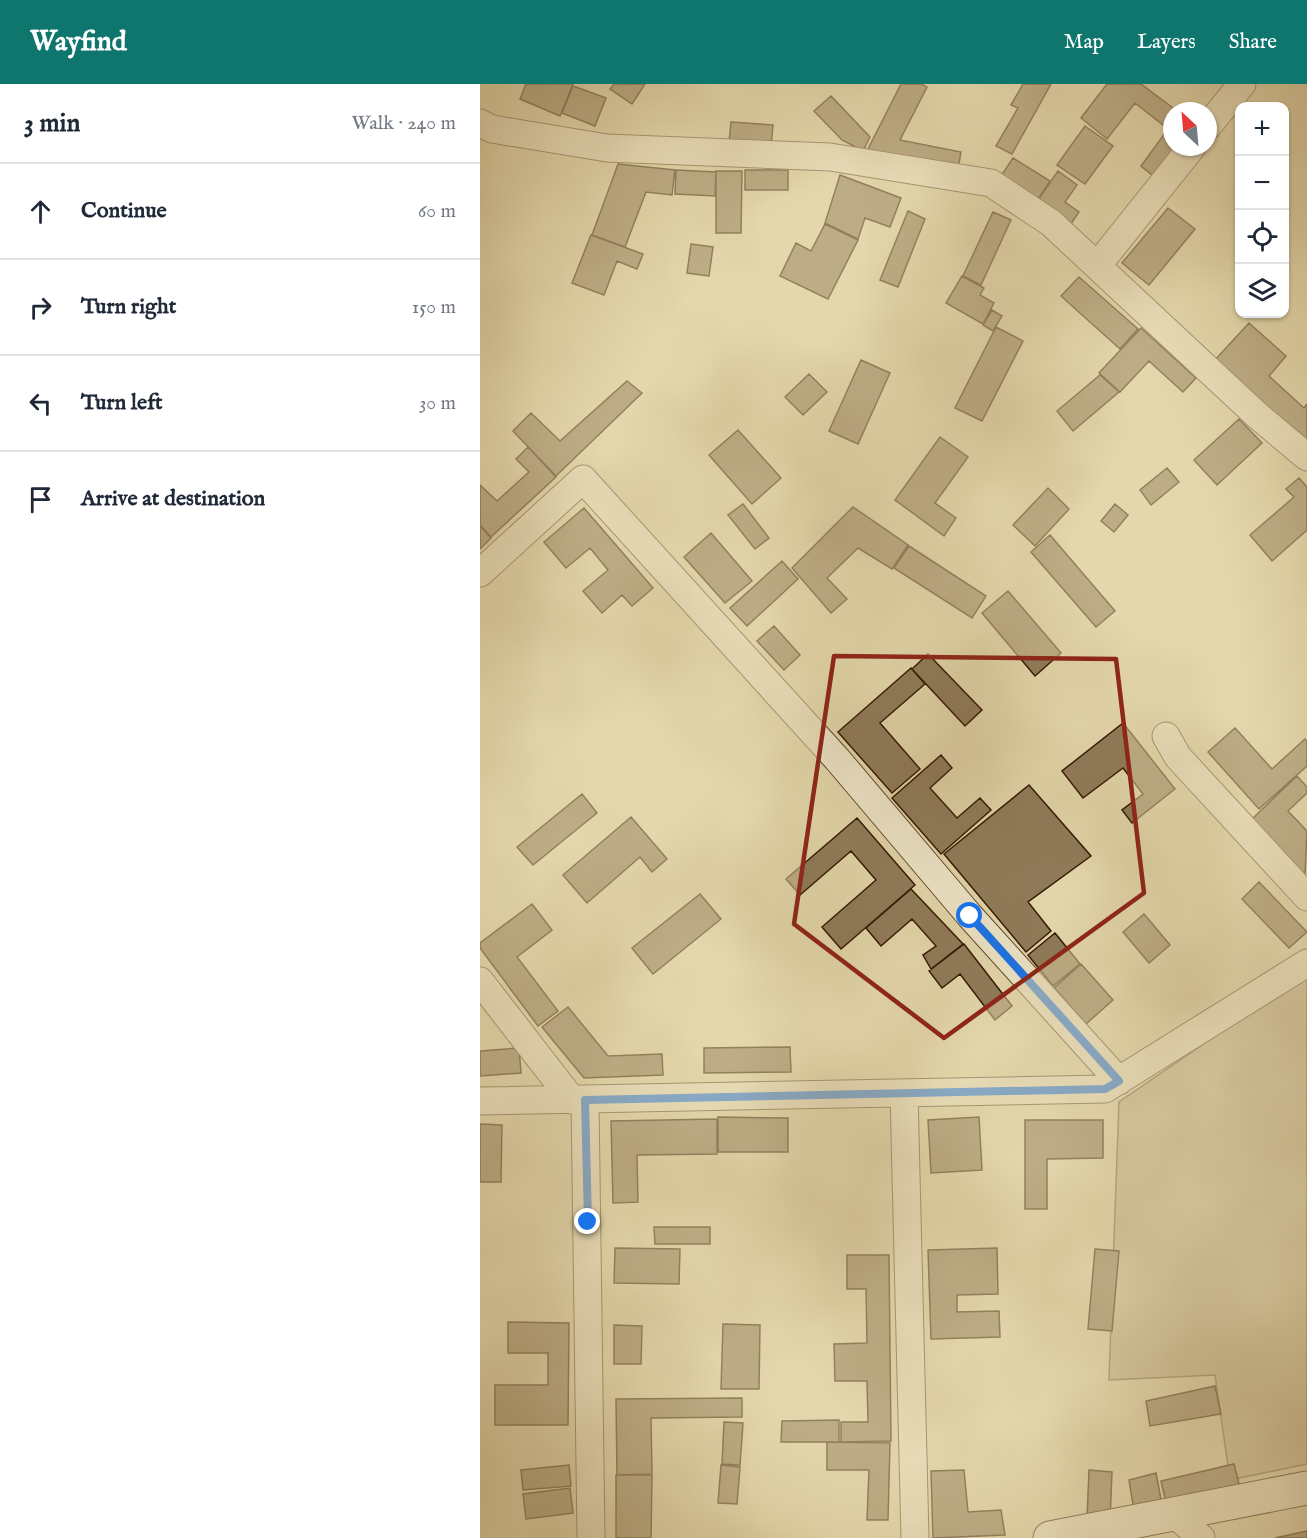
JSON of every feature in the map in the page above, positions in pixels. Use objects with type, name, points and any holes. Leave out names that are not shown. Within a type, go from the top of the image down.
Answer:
[{"type":"street","points":[[1217,115],[1242,84]]},
{"type":"street","points":[[480,123],[492,129],[607,148],[830,157],[991,183],[1051,223],[1258,416],[1307,457]]},
{"type":"street","points":[[1097,266],[1185,156]]},
{"type":"street","points":[[480,573],[583,478],[837,759],[970,916],[1119,1081]]},
{"type":"street","points":[[1166,736],[1178,757],[1307,897]]},
{"type":"street","points":[[480,1101],[1105,1089],[1307,963]]},
{"type":"street","points":[[480,981],[579,1100],[591,1538]]},
{"type":"street","points":[[904,1094],[915,1538]]},
{"type":"street","points":[[1050,1538],[1307,1488]]},
{"type":"street","points":[[1175,1514],[1201,1538]]},
{"type":"highlighted area","points":[[834,656],[1116,659],[1144,893],[944,1038],[794,924]]},
{"type":"shaded area","points":[[1307,973],[1307,1464],[1230,1480],[1215,1375],[1109,1380],[1119,1102]]},
{"type":"building","points":[[526,84],[573,84],[560,116],[520,99]]},
{"type":"building","points":[[614,84],[645,84],[632,104],[610,89]]},
{"type":"building","points":[[901,84],[921,84],[927,87],[900,140],[961,152],[958,169],[867,151]]},
{"type":"building","points":[[1023,84],[1051,84],[1012,154],[996,146],[1018,108],[1011,105]]},
{"type":"building","points":[[1107,84],[1141,84],[1165,102],[1163,102],[1163,125],[1135,103],[1107,139],[1081,118]]},
{"type":"building","points":[[573,86],[606,98],[595,126],[562,113]]},
{"type":"building","points":[[831,96],[870,137],[863,151],[842,140],[814,111]]},
{"type":"building","points":[[731,122],[773,125],[771,146],[729,143]]},
{"type":"building","points":[[1085,126],[1113,146],[1085,184],[1057,165]]},
{"type":"building","points":[[1163,136],[1163,156],[1175,156],[1157,179],[1141,166]]},
{"type":"building","points":[[1013,158],[1050,181],[1038,199],[1001,176]]},
{"type":"building","points":[[618,164],[675,170],[672,195],[646,192],[625,247],[592,235]]},
{"type":"building","points":[[676,170],[716,172],[715,196],[675,194]]},
{"type":"building","points":[[745,170],[788,170],[788,190],[745,190]]},
{"type":"building","points":[[716,171],[742,171],[741,233],[716,233]]},
{"type":"building","points":[[1058,171],[1077,185],[1065,202],[1079,212],[1071,224],[1038,200]]},
{"type":"building","points":[[840,175],[901,198],[890,227],[865,218],[858,239],[825,223]]},
{"type":"building","points":[[1168,208],[1195,229],[1149,285],[1122,263]]},
{"type":"building","points":[[908,211],[925,219],[898,287],[880,280]]},
{"type":"building","points":[[993,212],[1011,220],[981,285],[963,276]]},
{"type":"building","points":[[825,224],[858,240],[828,299],[780,276],[796,243],[811,251]]},
{"type":"building","points":[[591,235],[643,254],[637,269],[617,261],[604,295],[572,283]]},
{"type":"building","points":[[691,244],[713,247],[709,276],[687,273]]},
{"type":"building","points":[[962,276],[984,288],[980,295],[994,303],[983,324],[946,303]]},
{"type":"building","points":[[1079,277],[1138,329],[1120,349],[1061,296]]},
{"type":"building","points":[[992,310],[1002,316],[993,331],[983,325]]},
{"type":"building","points":[[1249,323],[1286,356],[1269,376],[1304,408],[1307,404],[1307,446],[1214,361]]},
{"type":"building","points":[[996,327],[1023,341],[982,421],[955,408]]},
{"type":"building","points":[[1141,328],[1196,378],[1183,392],[1149,361],[1120,392],[1099,373]]},
{"type":"building","points":[[861,360],[890,373],[858,444],[829,431]]},
{"type":"building","points":[[809,374],[827,392],[803,415],[785,397]]},
{"type":"building","points":[[1100,375],[1119,392],[1073,431],[1057,411]]},
{"type":"building","points":[[627,381],[642,393],[556,476],[513,431],[531,413],[560,441]]},
{"type":"building","points":[[1239,419],[1262,443],[1217,485],[1194,460]]},
{"type":"building","points":[[738,430],[781,478],[752,504],[709,455]]},
{"type":"building","points":[[940,437],[968,457],[935,503],[956,518],[944,536],[895,500]]},
{"type":"building","points":[[528,447],[556,477],[491,537],[480,525],[480,485],[497,501],[529,472],[516,459]]},
{"type":"building","points":[[1167,468],[1179,482],[1151,505],[1140,490]]},
{"type":"building","points":[[1299,478],[1307,487],[1307,530],[1272,561],[1250,535],[1294,497],[1286,489]]},
{"type":"building","points":[[1048,488],[1069,509],[1035,546],[1013,525]]},
{"type":"building","points":[[743,504],[769,538],[755,549],[728,515]]},
{"type":"building","points":[[1115,504],[1128,515],[1114,532],[1101,521]]},
{"type":"building","points":[[853,507],[908,545],[892,569],[858,548],[827,578],[847,599],[831,613],[792,568]]},
{"type":"building","points":[[584,508],[653,588],[632,606],[622,595],[602,613],[583,591],[608,570],[590,548],[566,568],[544,542]]},
{"type":"building","points":[[480,526],[491,538],[480,549]]},
{"type":"building","points":[[711,533],[752,581],[725,603],[684,557]]},
{"type":"building","points":[[1050,535],[1115,611],[1096,627],[1031,552]]},
{"type":"building","points":[[909,546],[986,596],[972,618],[894,568]]},
{"type":"building","points":[[782,561],[798,579],[747,626],[730,608]]},
{"type":"building","points":[[1008,591],[1061,653],[1035,676],[982,613]]},
{"type":"building","points":[[774,626],[800,655],[784,670],[757,641]]},
{"type":"building","points":[[928,654],[982,710],[965,726],[912,669]]},
{"type":"building","points":[[911,668],[925,684],[880,723],[920,769],[892,793],[838,732]]},
{"type":"building","points":[[1123,723],[1175,789],[1132,823],[1122,810],[1143,794],[1123,768],[1083,798],[1062,771]]},
{"type":"building","points":[[1235,728],[1272,769],[1305,739],[1307,741],[1307,766],[1259,809],[1208,752]]},
{"type":"building","points":[[941,755],[952,768],[930,788],[957,818],[980,798],[991,810],[941,854],[892,798]]},
{"type":"building","points":[[1297,776],[1307,787],[1307,793],[1288,811],[1307,831],[1305,875],[1252,819]]},
{"type":"building","points":[[1029,785],[1091,856],[1028,902],[1051,931],[1026,952],[944,854]]},
{"type":"building","points":[[582,794],[597,813],[533,865],[517,847]]},
{"type":"building","points":[[631,817],[667,859],[652,872],[640,857],[587,903],[563,875]]},
{"type":"building","points":[[857,818],[915,885],[841,949],[822,927],[876,880],[851,851],[800,895],[786,879]]},
{"type":"building","points":[[1259,882],[1307,932],[1289,948],[1242,899]]},
{"type":"building","points":[[911,889],[963,944],[931,969],[923,955],[936,946],[912,919],[881,946],[866,928]]},
{"type":"building","points":[[700,894],[721,919],[653,974],[632,948]]},
{"type":"building","points":[[532,904],[552,930],[517,957],[558,1011],[538,1026],[480,948],[480,943]]},
{"type":"building","points":[[1144,914],[1170,945],[1149,963],[1123,932]]},
{"type":"building","points":[[1055,933],[1080,964],[1053,986],[1028,955]]},
{"type":"building","points":[[964,944],[1012,1006],[995,1020],[960,974],[942,988],[929,971]]},
{"type":"building","points":[[1081,964],[1113,1000],[1086,1024],[1054,988]]},
{"type":"building","points":[[568,1007],[608,1056],[662,1054],[663,1075],[584,1078],[542,1027]]},
{"type":"building","points":[[790,1047],[791,1072],[704,1073],[704,1048]]},
{"type":"building","points":[[519,1048],[521,1073],[480,1076],[480,1051]]},
{"type":"building","points":[[718,1117],[788,1118],[788,1152],[718,1152]]},
{"type":"building","points":[[979,1117],[982,1170],[931,1173],[928,1120]]},
{"type":"building","points":[[717,1119],[717,1154],[637,1155],[638,1202],[613,1203],[611,1121]]},
{"type":"building","points":[[1025,1120],[1103,1120],[1103,1158],[1047,1159],[1047,1209],[1025,1209]]},
{"type":"building","points":[[480,1124],[502,1125],[501,1182],[480,1182]]},
{"type":"building","points":[[654,1227],[710,1227],[710,1244],[655,1244]]},
{"type":"building","points":[[615,1248],[680,1249],[679,1284],[614,1283]]},
{"type":"building","points":[[997,1248],[998,1294],[957,1295],[957,1312],[999,1311],[1000,1337],[931,1339],[928,1250]]},
{"type":"building","points":[[1095,1249],[1119,1251],[1112,1331],[1088,1329]]},
{"type":"building","points":[[847,1255],[889,1255],[891,1441],[841,1442],[841,1422],[868,1422],[867,1381],[835,1381],[834,1344],[867,1343],[866,1289],[847,1289]]},
{"type":"building","points":[[508,1322],[569,1323],[568,1425],[495,1425],[495,1385],[548,1385],[548,1353],[508,1353]]},
{"type":"building","points":[[723,1324],[760,1325],[759,1389],[721,1389]]},
{"type":"building","points":[[614,1325],[642,1326],[641,1364],[614,1364]]},
{"type":"building","points":[[1215,1386],[1221,1414],[1150,1426],[1146,1401]]},
{"type":"building","points":[[742,1398],[742,1417],[651,1418],[652,1474],[617,1475],[616,1399]]},
{"type":"building","points":[[839,1420],[839,1442],[781,1442],[782,1421]]},
{"type":"building","points":[[724,1422],[743,1423],[740,1465],[722,1464]]},
{"type":"building","points":[[827,1442],[890,1443],[888,1520],[867,1520],[869,1470],[827,1470]]},
{"type":"building","points":[[1234,1464],[1242,1496],[1168,1511],[1161,1481]]},
{"type":"building","points":[[569,1465],[571,1486],[523,1490],[521,1470]]},
{"type":"building","points":[[721,1465],[740,1467],[737,1504],[718,1503]]},
{"type":"building","points":[[964,1470],[968,1512],[1001,1510],[1005,1535],[933,1538],[931,1471]]},
{"type":"building","points":[[1089,1470],[1112,1472],[1110,1521],[1087,1519]]},
{"type":"building","points":[[1156,1473],[1163,1510],[1135,1516],[1129,1480]]},
{"type":"building","points":[[616,1475],[652,1475],[651,1538],[616,1538]]},
{"type":"building","points":[[570,1488],[573,1513],[526,1519],[523,1494]]},
{"type":"building","points":[[1307,1531],[1307,1538],[1275,1538]]},
{"type":"route","points":[[588,1222],[585,1100],[1105,1089],[1119,1081],[970,916]]}]
